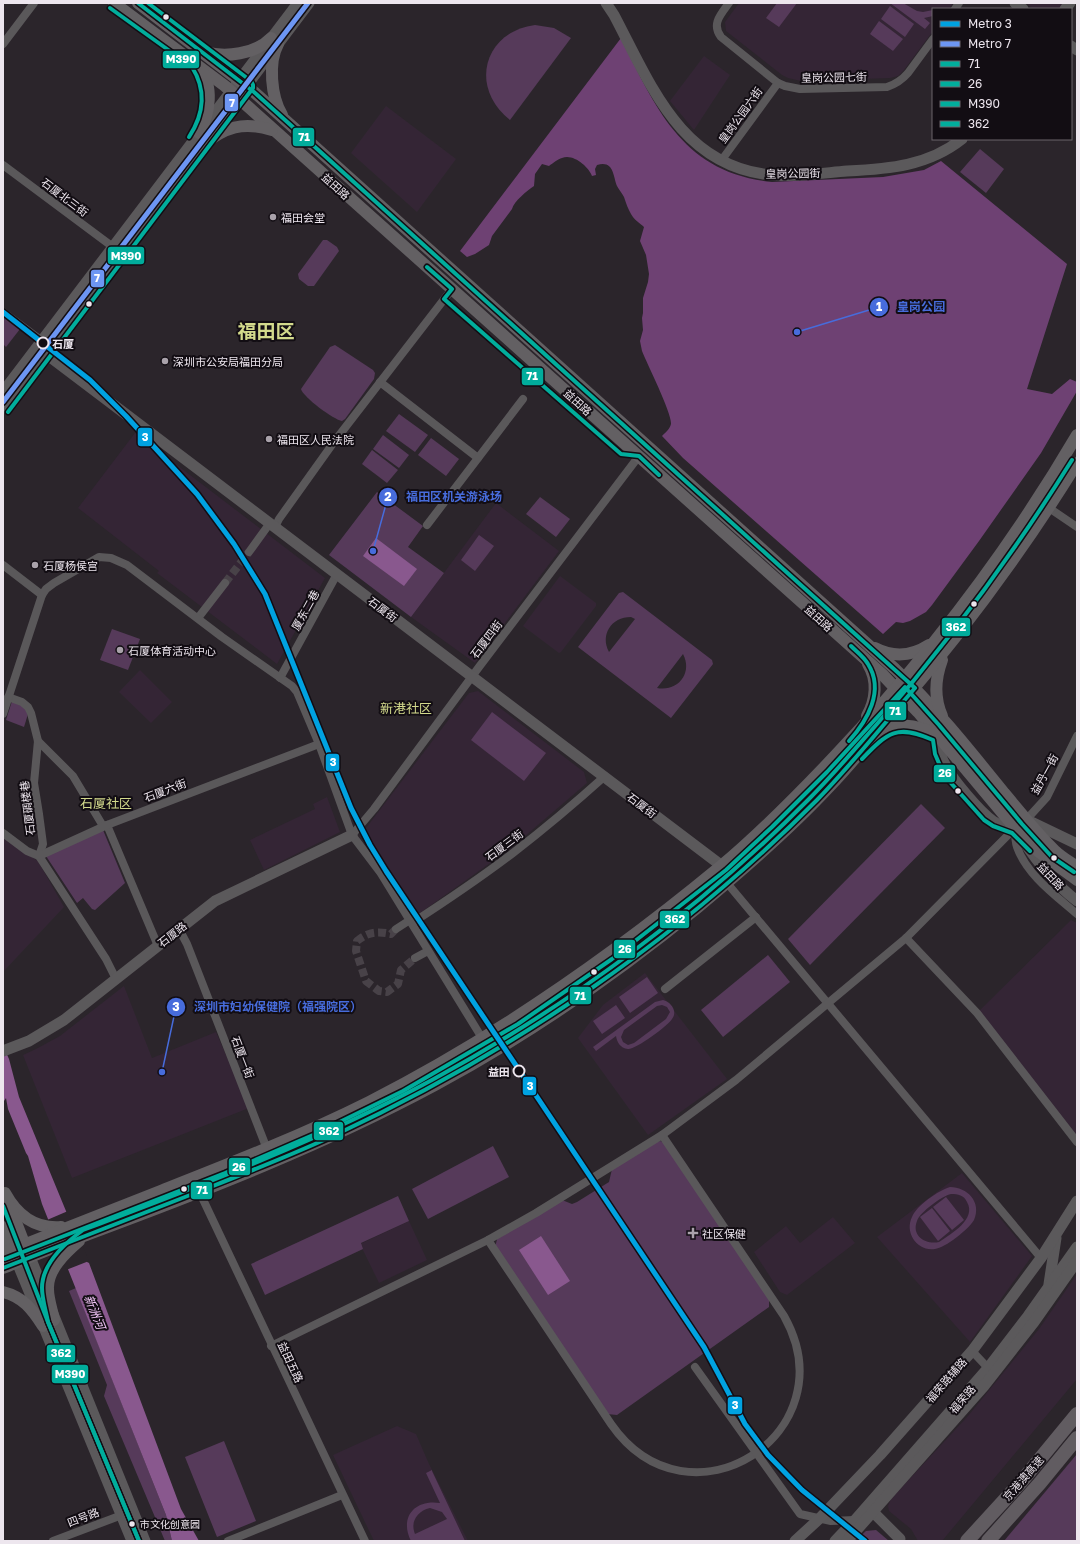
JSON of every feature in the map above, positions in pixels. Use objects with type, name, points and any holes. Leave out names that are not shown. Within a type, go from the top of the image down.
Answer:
[{"type":"highway","name":"京港澳高速","points":[[967,1541],[1021,1482],[1077,1414]]},
{"type":"highway","name":"京港澳高速","points":[[988,1541],[1040,1483],[1077,1438]]},
{"type":"main road","name":"益田路","points":[[114,3],[196,63],[234,94],[864,658],[906,699],[939,736],[1015,828],[1039,852],[1077,880]]},
{"type":"main road","name":"益田路","points":[[138,3],[243,83],[905,678],[944,721],[1026,820],[1056,852],[1077,867]]},
{"type":"main road","points":[[287,122],[278,108],[273,88],[273,60],[275,41],[298,3]]},
{"type":"main road","points":[[3,392],[199,133],[234,94],[275,41],[309,3]]},
{"type":"main road","name":"皇岗公园街","points":[[606,3],[665,108],[696,144],[721,161],[747,171],[781,176],[881,169],[899,167],[923,161],[946,150],[961,140]]},
{"type":"main road","points":[[202,51],[210,54],[221,54],[247,51],[275,41]]},
{"type":"main road","points":[[196,63],[205,77],[209,98],[207,116],[199,133]]},
{"type":"main road","points":[[3,408],[202,146],[234,94]]},
{"type":"main road","points":[[202,146],[215,135],[237,126],[255,126],[275,131]]},
{"type":"main road","name":"石厦街","points":[[45,353],[722,866]]},
{"type":"main road","points":[[8,1251],[267,1149],[371,1101],[428,1071],[546,999],[603,958],[722,866],[802,789],[860,729],[896,689],[936,640],[992,566],[1033,507],[1077,435]]},
{"type":"main road","points":[[3,1268],[278,1160],[337,1134],[429,1088],[479,1060],[562,1008],[603,980],[678,923],[727,883],[829,787],[906,699],[945,651],[1012,563],[1050,508],[1077,463]]},
{"type":"main road","points":[[867,644],[880,651],[904,655],[917,653],[936,640]]},
{"type":"main road","points":[[944,721],[939,709],[936,696],[936,687],[938,674],[945,651]]},
{"type":"main road","points":[[860,729],[874,700],[875,689],[871,669],[864,658]]},
{"type":"main road","points":[[871,740],[886,729],[906,725],[917,726],[939,736]]},
{"type":"main road","name":"益田路","points":[[1026,820],[1077,844]]},
{"type":"main road","name":"益田路","points":[[1015,828],[1035,858],[1050,876],[1077,901]]},
{"type":"main road","name":"石厦路","points":[[7,1050],[29,1041],[69,1016],[215,901],[352,835]]},
{"type":"main road","points":[[4,1191],[20,1214],[29,1221],[46,1227],[69,1227]]},
{"type":"main road","points":[[4,1191],[54,1320],[145,1541]]},
{"type":"main road","name":"福荣路辅路","points":[[795,1541],[819,1519],[880,1455],[972,1351],[1041,1258],[1077,1201]]},
{"type":"main road","points":[[3,1227],[8,1251],[17,1262],[42,1326],[132,1541]]},
{"type":"main road","points":[[54,1320],[48,1288],[51,1273],[65,1254],[91,1233]]},
{"type":"main road","points":[[1048,1288],[1056,1236]]},
{"type":"main road","name":"福荣路","points":[[847,1541],[870,1509],[988,1368],[1077,1247]]},
{"type":"main road","name":"福荣路","points":[[835,1541],[855,1520],[870,1509],[984,1386],[1034,1322],[1077,1261]]},
{"type":"main road","points":[[3,1292],[18,1298],[28,1305],[42,1326]]},
{"type":"main road","points":[[870,1509],[900,1539]]},
{"type":"street","points":[[3,44],[34,3]]},
{"type":"street","name":"皇岗公园七街","points":[[729,3],[718,18],[716,26],[718,34],[724,41],[778,82],[785,86],[800,90],[887,87],[893,85],[903,79],[932,40]]},
{"type":"street","name":"皇岗公园六街","points":[[721,161],[778,82]]},
{"type":"street","name":"石厦北三街","points":[[3,165],[113,247]]},
{"type":"street","points":[[249,552],[277,522],[288,505],[380,382],[452,289]]},
{"type":"street","points":[[3,312],[42,341]]},
{"type":"street","points":[[380,382],[478,458]]},
{"type":"street","points":[[427,526],[522,399]]},
{"type":"street","name":"石厦四街","points":[[352,835],[374,809],[472,676],[639,456]]},
{"type":"street","points":[[1050,508],[1077,527]]},
{"type":"street","points":[[3,714],[7,693],[42,595],[49,586],[97,558],[103,557],[118,560],[127,565],[292,686],[300,696],[352,835],[380,872],[482,1038]]},
{"type":"street","points":[[3,565],[42,595]]},
{"type":"street","name":"厦东二巷","points":[[280,678],[337,574]]},
{"type":"street","points":[[198,618],[225,583]]},
{"type":"street","name":"石厦碉楼巷","points":[[7,693],[28,707],[38,741],[34,783],[40,814],[42,844],[38,856]]},
{"type":"street","name":"益丹一街","points":[[1026,820],[1047,797],[1077,736]]},
{"type":"street","points":[[38,741],[74,776],[105,825],[158,946]]},
{"type":"street","name":"石厦六街","points":[[38,856],[105,825],[319,744]]},
{"type":"street","name":"石厦三街","points":[[396,929],[411,922],[462,890],[559,816],[605,776]]},
{"type":"street","points":[[1015,828],[1017,846],[1023,860],[1045,886],[1077,914]]},
{"type":"street","points":[[271,1346],[488,1240],[536,1214],[662,1135],[736,1080],[906,938],[1015,828]]},
{"type":"street","points":[[3,833],[27,851],[38,856],[106,959],[116,979]]},
{"type":"street","points":[[727,883],[1041,1258]]},
{"type":"street","points":[[665,989],[756,918]]},
{"type":"street","name":"石厦一街","points":[[179,929],[187,944],[267,1149]]},
{"type":"street","points":[[906,938],[977,1013],[1077,1142]]},
{"type":"street","points":[[415,958],[428,950]]},
{"type":"street","points":[[488,1240],[617,1433],[633,1449],[651,1461],[661,1465],[678,1470],[697,1472],[716,1470],[734,1465],[756,1453],[765,1447],[779,1432],[793,1405],[799,1385],[800,1374],[796,1344],[784,1316],[662,1135]]},
{"type":"street","name":"益田五路","points":[[199,1191],[271,1346],[365,1541]]},
{"type":"street","points":[[972,1351],[988,1368]]},
{"type":"street","points":[[695,1367],[800,1514],[830,1521],[855,1520]]},
{"type":"street","points":[[228,1541],[342,1495]]},
{"type":"street","name":"四号路","points":[[53,1541],[122,1515]]},
{"type":"shaded area","points":[[739,3],[953,3],[950,8],[932,8],[932,32],[904,70],[898,76],[890,78],[801,81],[788,78],[782,75],[726,31],[725,22]]},
{"type":"shaded area","points":[[777,3],[797,3],[779,27],[766,18]]},
{"type":"shaded area","points":[[890,3],[903,3],[917,11],[923,12],[932,10],[932,16],[924,18],[930,23],[925,29]]},
{"type":"shaded area","points":[[1026,3],[1064,3],[1061,8],[1032,8]]},
{"type":"shaded area","points":[[890,6],[914,24],[905,37],[881,19]]},
{"type":"shaded area","points":[[879,21],[903,39],[893,51],[870,34]]},
{"type":"shaded area","points":[[535,25],[554,28],[571,38],[510,120],[497,107],[489,93],[486,78],[488,63],[493,50],[503,38],[517,30]]},
{"type":"shaded area","points":[[621,38],[647,89],[676,133],[694,151],[716,166],[741,176],[772,182],[883,177],[924,170],[941,161],[1067,264],[1027,389],[1052,394],[1070,379],[1077,382],[1077,391],[1041,453],[932,605],[926,612],[910,621],[903,623],[896,622],[883,634],[683,458],[662,436],[671,424],[670,418],[664,399],[642,351],[640,341],[643,330],[643,298],[649,274],[646,255],[640,241],[644,227],[635,220],[631,214],[624,197],[617,186],[610,167],[603,164],[597,165],[595,169],[596,175],[592,176],[584,165],[571,157],[560,159],[549,166],[542,164],[535,174],[534,186],[521,196],[515,203],[492,236],[489,245],[467,257],[460,251]]},
{"type":"shaded area","points":[[704,56],[730,75],[694,130],[670,101]]},
{"type":"shaded area","points":[[386,106],[456,159],[417,212],[351,153]]},
{"type":"shaded area","points":[[980,149],[1004,169],[986,193],[960,172]]},
{"type":"shaded area","points":[[323,240],[327,240],[337,247],[339,251],[314,286],[308,286],[299,279],[298,274]]},
{"type":"shaded area","points":[[3,316],[20,329],[6,347],[3,344]]},
{"type":"shaded area","points":[[335,345],[373,370],[375,373],[374,379],[342,421],[332,417],[319,408],[303,393],[301,389],[330,347]]},
{"type":"shaded area","points":[[399,414],[428,435],[415,452],[386,431]]},
{"type":"shaded area","points":[[135,433],[325,578],[277,664],[157,573],[159,571],[78,508]]},
{"type":"shaded area","points":[[383,435],[409,455],[399,468],[373,449]]},
{"type":"shaded area","points":[[431,438],[459,459],[446,476],[418,455]]},
{"type":"shaded area","points":[[372,450],[398,470],[387,483],[362,464]]},
{"type":"shaded area","points":[[377,492],[423,526],[408,547],[444,573],[411,617],[329,555]]},
{"type":"shaded area","points":[[540,497],[570,519],[556,537],[526,514]]},
{"type":"shaded area","points":[[496,503],[559,551],[475,663],[411,617]]},
{"type":"shaded area","points":[[479,535],[494,546],[475,571],[461,560]]},
{"type":"shaded area","points":[[560,576],[596,603],[596,606],[559,653],[523,626]]},
{"type":"shaded area","points":[[623,592],[712,660],[713,664],[671,718],[578,647],[619,593]],"holes":[[[631,617],[635,619],[609,652],[606,639],[609,628],[618,620]],[[683,654],[686,661],[686,668],[682,680],[671,687],[657,688]]]},
{"type":"shaded area","name":"石厦体育活动中心","points":[[112,629],[140,639],[128,670],[100,660]]},
{"type":"shaded area","points":[[140,670],[172,702],[151,723],[119,692]]},
{"type":"shaded area","points":[[478,691],[584,772],[587,783],[511,848],[416,916],[363,832],[469,693]]},
{"type":"shaded area","points":[[12,701],[23,705],[28,714],[24,727],[6,720]]},
{"type":"shaded area","points":[[492,712],[546,753],[524,781],[471,740]]},
{"type":"shaded area","points":[[327,797],[340,832],[264,870],[250,840],[315,809],[313,804]]},
{"type":"shaded area","points":[[921,804],[945,828],[810,965],[788,939]]},
{"type":"shaded area","points":[[103,830],[125,883],[95,910],[92,909],[83,898],[77,903],[46,856]]},
{"type":"shaded area","points":[[3,836],[38,861],[64,907],[3,972]]},
{"type":"shaded area","points":[[1071,920],[1077,923],[1077,1142],[977,1013]]},
{"type":"shaded area","points":[[768,955],[790,982],[723,1037],[701,1010]]},
{"type":"shaded area","points":[[645,973],[727,1079],[648,1135],[578,1038],[603,1005]]},
{"type":"shaded area","points":[[647,977],[658,993],[630,1013],[619,997]]},
{"type":"shaded area","points":[[124,986],[152,1058],[216,1032],[249,1108],[72,1178],[23,1055],[60,1036]]},
{"type":"shaded area","points":[[663,1000],[673,1007],[674,1016],[664,1027],[644,1042],[632,1048],[628,1049],[621,1046],[616,1036],[596,1051],[593,1047],[655,1002]],"holes":[[[662,1005],[667,1007],[670,1012],[666,1019],[634,1043],[628,1045],[623,1042],[621,1037],[624,1030],[657,1006]]]},
{"type":"shaded area","points":[[616,1005],[625,1018],[602,1034],[593,1021]]},
{"type":"shaded area","points":[[660,1141],[666,1143],[769,1296],[769,1307],[617,1415],[607,1414],[495,1247],[498,1236],[562,1200],[572,1204],[577,1202],[609,1182],[612,1169]]},
{"type":"shaded area","points":[[493,1146],[509,1177],[428,1219],[412,1189]]},
{"type":"shaded area","points":[[962,1173],[1032,1256],[970,1342],[877,1237]]},
{"type":"shaded area","points":[[950,1187],[956,1188],[967,1193],[971,1197],[976,1207],[974,1220],[962,1233],[945,1245],[935,1249],[923,1248],[911,1235],[910,1223],[912,1217],[923,1203]],"holes":[[[951,1194],[962,1196],[966,1200],[969,1208],[969,1214],[966,1220],[956,1230],[939,1242],[934,1243],[925,1241],[916,1231],[919,1217],[937,1201]]]},
{"type":"shaded area","points":[[398,1196],[409,1221],[361,1243],[363,1249],[265,1295],[251,1264]]},
{"type":"shaded area","points":[[946,1197],[964,1220],[952,1230],[933,1207]]},
{"type":"shaded area","points":[[932,1208],[950,1231],[938,1241],[920,1217]]},
{"type":"shaded area","points":[[833,1217],[855,1243],[787,1295],[780,1292],[754,1252],[786,1226],[800,1243]]},
{"type":"shaded area","points":[[409,1221],[427,1260],[379,1283],[360,1244]]},
{"type":"shaded area","points":[[1077,1274],[1077,1379],[942,1541],[918,1541],[911,1529],[889,1511],[888,1506],[891,1499],[968,1416],[1039,1329]]},
{"type":"shaded area","points":[[76,1288],[166,1515],[172,1541],[165,1541],[104,1396],[107,1385],[69,1291]]},
{"type":"shaded area","points":[[397,1426],[416,1434],[429,1464],[468,1541],[374,1541],[333,1455]]},
{"type":"shaded area","points":[[224,1441],[256,1521],[217,1537],[185,1457]]},
{"type":"shaded area","points":[[1077,1454],[1077,1541],[1004,1541]]},
{"type":"shaded area","points":[[432,1470],[465,1541],[411,1541],[407,1524],[408,1517],[417,1507],[423,1504],[431,1502],[440,1503],[426,1473]],"holes":[[[430,1508],[442,1512],[447,1519],[415,1534],[413,1525],[418,1514],[425,1509]]]},
{"type":"shaded area","points":[[876,1530],[889,1541],[855,1541],[866,1531]]},
{"type":"water","points":[[376,538],[417,569],[404,586],[363,556]]},
{"type":"water","name":"新洲河","points":[[3,1046],[9,1059],[19,1097],[87,1262],[89,1263],[181,1509],[199,1541],[172,1541],[166,1515],[42,1204],[28,1156],[8,1109],[6,1098],[4,1101],[3,1100]]},
{"type":"water","points":[[541,1236],[570,1281],[548,1295],[519,1250]]},
{"type":"pier","points":[[68,1211],[89,1261],[66,1270],[47,1220]]},
{"type":"tunnel","points":[[225,583],[249,552]]},
{"type":"tunnel","points":[[396,929],[391,934],[373,933],[357,941],[356,951],[366,981],[379,991],[387,992],[398,984],[401,970],[415,958]]},
{"type":"metro line","name":"7","points":[[3,402],[308,3]]},
{"type":"metro line","name":"3","points":[[3,312],[90,380],[126,416],[197,494],[234,544],[265,594],[351,808],[370,845],[386,871],[704,1347],[745,1424],[768,1455],[802,1490],[865,1541]]},
{"type":"transit line","name":"71","points":[[3,1268],[320,1142],[401,1102],[466,1067],[529,1029],[591,988],[651,945],[764,851],[830,786],[915,688],[254,92],[138,3]]},
{"type":"transit line","name":"M390","points":[[8,412],[253,88],[251,81],[148,3]]},
{"type":"transit line","name":"M390","points":[[110,8],[192,67],[200,85],[202,102],[198,120],[189,137]]},
{"type":"transit line","name":"71","points":[[427,267],[452,289],[444,299],[621,454],[639,456],[659,475]]},
{"type":"transit line","name":"362","points":[[139,1541],[48,1322],[43,1301],[43,1279],[50,1263],[62,1248],[83,1230],[260,1161],[390,1102],[432,1080],[533,1021],[630,954],[723,879],[817,791],[843,763],[904,693],[980,596],[1004,563],[1072,460]]},
{"type":"transit line","name":"71","points":[[849,741],[862,724],[872,705],[875,685],[873,674],[868,664],[851,646]]},
{"type":"transit line","name":"26","points":[[5,1259],[225,1173],[313,1135],[403,1091],[518,1024],[612,959],[726,870],[827,772],[905,687],[1052,857],[1074,872]]},
{"type":"transit line","name":"26","points":[[862,759],[879,742],[894,733],[910,732],[933,740],[935,754],[941,768],[950,782],[984,820],[993,826],[1012,833],[1030,851]]},
{"type":"transit line","name":"M390","points":[[3,1206],[48,1322],[139,1541]]},
{"type":"place","name":"福田会堂","points":[[273,217]]},
{"type":"place","name":"皇岗公园","points":[[797,332]]},
{"type":"place","name":"石厦","points":[[43,343]]},
{"type":"place","name":"深圳市公安局福田分局","points":[[165,361]]},
{"type":"place","name":"福田区人民法院","points":[[269,439]]},
{"type":"place","name":"福田区机关游泳场","points":[[373,551]]},
{"type":"place","name":"石厦杨侯宫","points":[[35,565]]},
{"type":"place","name":"石厦体育活动中心","points":[[120,650]]},
{"type":"place","name":"益田","points":[[519,1071]]},
{"type":"place","name":"深圳市妇幼保健院（福强院区）","points":[[162,1072]]},
{"type":"place","name":"社区保健","points":[[693,1233]]},
{"type":"place","name":"市文化创意园","points":[[132,1524]]},
{"type":"district","name":"福田区","points":[[266,330]]},
{"type":"district","name":"新港社区","points":[[406,708]]},
{"type":"district","name":"石厦社区","points":[[106,803]]}]
